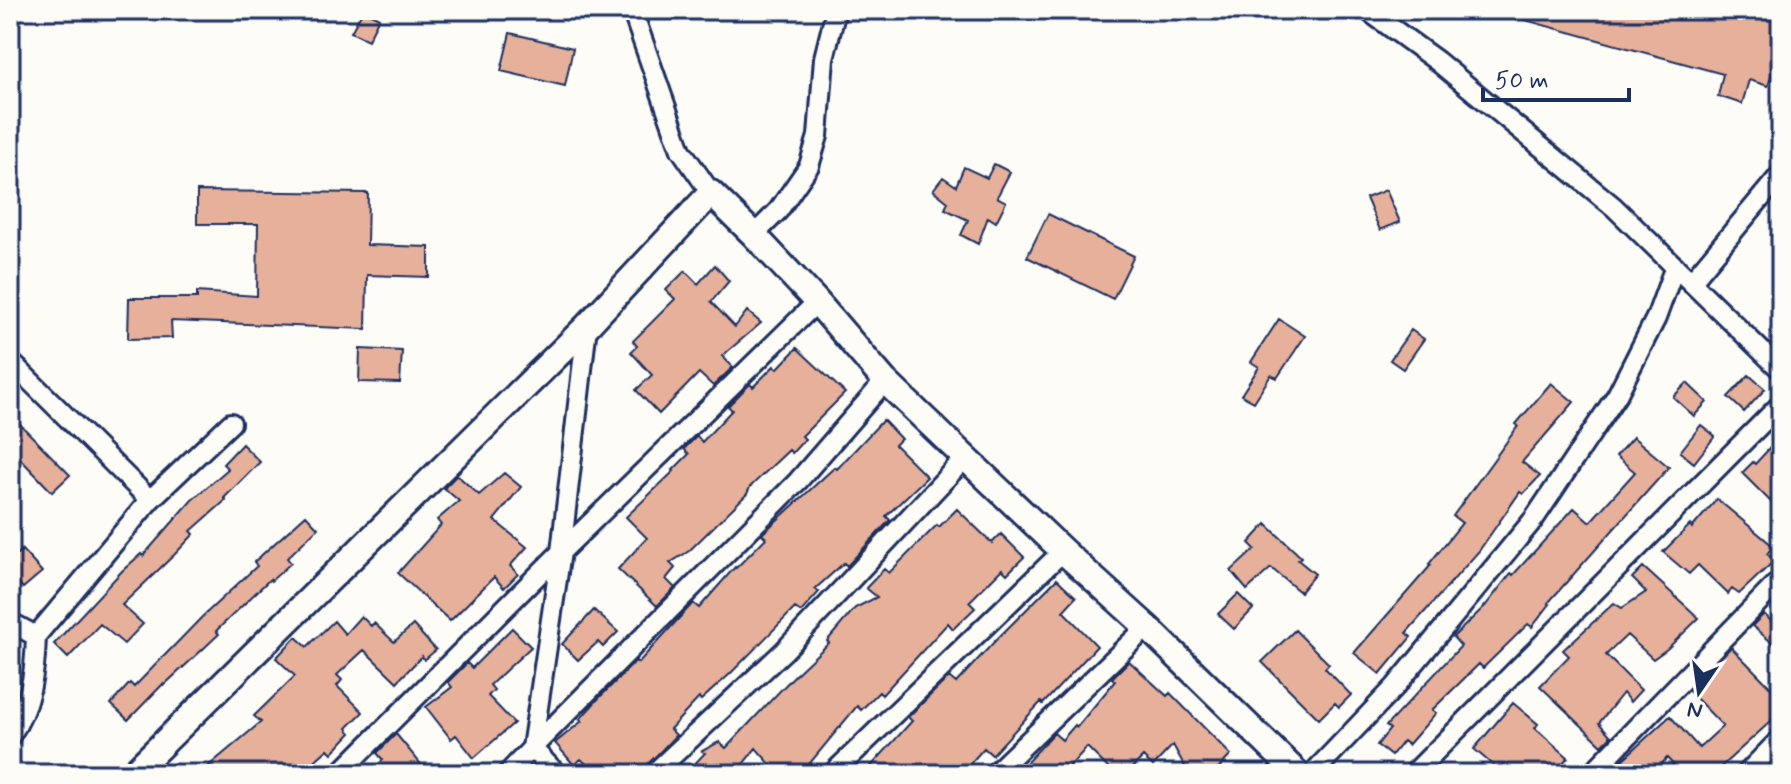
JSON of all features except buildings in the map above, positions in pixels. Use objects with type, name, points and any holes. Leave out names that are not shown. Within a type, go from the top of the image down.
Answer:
[{"type":"street","points":[[632,10],[681,150],[711,193],[817,302],[885,381],[1298,774]]},
{"type":"street","points":[[754,235],[778,211],[809,166],[818,136],[824,58],[836,10]]},
{"type":"street","points":[[1367,10],[1437,61],[1614,207],[1781,370]]},
{"type":"street","points":[[1691,282],[1781,174]]},
{"type":"street","points":[[132,774],[587,326],[711,193]]},
{"type":"street","points":[[1312,774],[1395,687],[1534,519],[1617,395],[1656,318],[1675,266]]},
{"type":"street","points":[[339,774],[817,302]]},
{"type":"street","points":[[532,748],[561,552],[587,326]]},
{"type":"street","points":[[10,361],[150,500]]},
{"type":"street","points":[[507,774],[798,481],[885,381]]},
{"type":"street","points":[[1413,774],[1781,404]]},
{"type":"street","points":[[10,736],[21,721],[27,705],[35,663],[36,636],[150,500],[231,423]]},
{"type":"street","points":[[653,774],[784,651],[965,458]]},
{"type":"street","points":[[832,774],[1063,551]]},
{"type":"street","points":[[1591,774],[1781,579]]},
{"type":"street","points":[[10,622],[36,636]]},
{"type":"street","points":[[994,774],[1147,627]]},
{"type":"street","points":[[1746,774],[1781,738]]},
{"type":"street","points":[[532,748],[557,774]]}]
